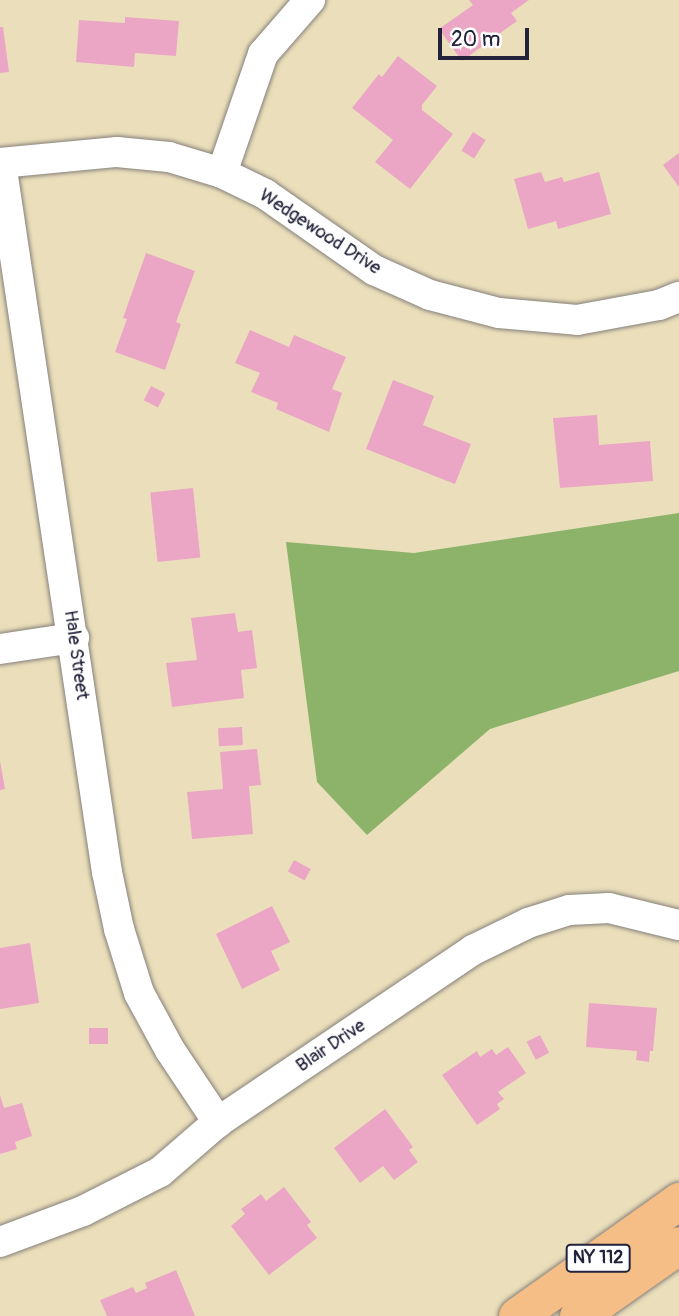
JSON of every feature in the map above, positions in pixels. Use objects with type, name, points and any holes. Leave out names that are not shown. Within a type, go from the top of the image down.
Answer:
[{"type":"main road","name":"NY 112","points":[[517,1316],[679,1201]]},
{"type":"main road","name":"NY 112","points":[[578,1316],[679,1245]]},
{"type":"street","points":[[222,173],[263,54],[310,0]]},
{"type":"street","name":"Wedgewood Drive","points":[[1,163],[117,152],[169,157],[222,173],[265,194],[374,270],[430,295],[499,313],[577,320],[659,305],[679,298]]},
{"type":"street","name":"Hale Street","points":[[1,163],[107,872],[118,929],[139,993],[170,1049],[218,1122]]},
{"type":"street","points":[[0,649],[74,638]]},
{"type":"street","name":"Blair Drive","points":[[0,1241],[18,1238],[83,1211],[160,1172],[218,1122],[473,950],[528,923],[569,910],[609,908],[679,925]]},
{"type":"green space","points":[[679,513],[679,671],[490,729],[367,835],[317,782],[286,542],[414,553]]},
{"type":"building","points":[[469,0],[529,0],[511,13],[517,21],[462,61],[439,29],[473,5]]},
{"type":"building","points":[[125,17],[179,21],[176,56],[135,53],[134,67],[76,62],[79,20],[125,23]]},
{"type":"building","points":[[0,27],[3,27],[9,72],[0,73]]},
{"type":"building","points":[[398,56],[437,86],[422,105],[422,110],[453,134],[410,189],[375,162],[393,140],[352,108],[379,74],[382,77]]},
{"type":"building","points":[[473,132],[486,140],[474,159],[461,151]]},
{"type":"building","points":[[679,153],[679,187],[663,165]]},
{"type":"building","points":[[541,172],[545,182],[562,177],[564,182],[599,172],[611,214],[558,229],[556,221],[528,229],[514,179]]},
{"type":"building","points":[[146,253],[195,271],[176,322],[181,324],[165,370],[115,352],[127,319],[123,318]]},
{"type":"building","points":[[250,330],[289,347],[294,335],[346,357],[332,389],[342,393],[329,432],[276,409],[278,403],[251,392],[260,373],[235,363]]},
{"type":"building","points":[[393,380],[434,396],[423,425],[471,444],[455,484],[366,449]]},
{"type":"building","points":[[151,386],[165,393],[158,408],[144,400]]},
{"type":"building","points":[[597,415],[599,445],[650,441],[653,481],[560,488],[553,418]]},
{"type":"building","points":[[193,488],[200,558],[158,562],[150,492]]},
{"type":"building","points":[[235,613],[238,632],[252,630],[257,668],[241,670],[244,698],[172,707],[166,663],[197,660],[191,618]]},
{"type":"building","points":[[242,727],[243,745],[219,746],[218,728]]},
{"type":"building","points":[[257,749],[261,785],[249,786],[253,834],[192,839],[187,792],[223,789],[220,752]]},
{"type":"building","points":[[0,761],[5,789],[0,790]]},
{"type":"building","points":[[294,860],[311,869],[305,880],[288,871]]},
{"type":"building","points":[[272,906],[290,942],[271,951],[280,970],[242,989],[216,934]]},
{"type":"building","points":[[30,943],[39,1003],[0,1009],[0,948]]},
{"type":"building","points":[[589,1003],[657,1008],[653,1051],[650,1051],[649,1062],[636,1060],[637,1051],[586,1047]]},
{"type":"building","points":[[89,1028],[108,1028],[108,1044],[89,1044]]},
{"type":"building","points":[[540,1035],[549,1053],[536,1060],[527,1042]]},
{"type":"building","points":[[508,1047],[526,1073],[498,1092],[504,1099],[497,1104],[500,1109],[477,1125],[442,1075],[477,1051],[480,1057],[492,1049],[496,1055]]},
{"type":"building","points":[[0,1095],[4,1108],[22,1103],[32,1136],[15,1142],[17,1149],[0,1154]]},
{"type":"building","points":[[385,1109],[413,1147],[409,1150],[418,1162],[394,1180],[383,1166],[360,1183],[334,1148]]},
{"type":"building","points":[[284,1187],[311,1222],[307,1225],[317,1238],[269,1275],[231,1226],[245,1214],[241,1209],[261,1194],[266,1201]]},
{"type":"building","points":[[176,1270],[195,1316],[107,1316],[100,1300],[133,1287],[136,1293],[147,1288],[145,1283]]}]
